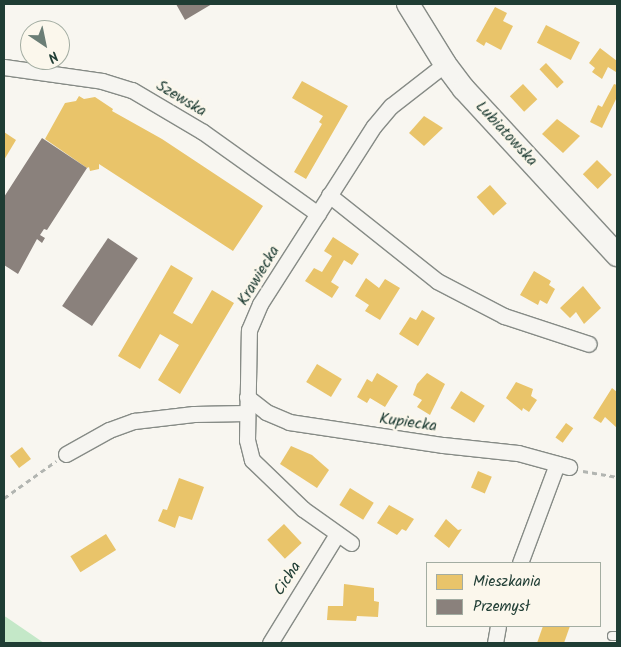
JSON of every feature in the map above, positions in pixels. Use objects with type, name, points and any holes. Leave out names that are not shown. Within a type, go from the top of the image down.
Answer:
[{"type":"street","name":"Lubiatowska","points":[[408,4],[444,64],[489,117],[617,255]]},
{"type":"street","name":"Krawiecka","points":[[351,542],[303,509],[252,460],[247,440],[246,413],[249,330],[253,318],[329,195],[391,106],[444,64]]},
{"type":"street","name":"Szewska","points":[[4,68],[102,82],[132,90],[203,132],[318,214]]},
{"type":"street","points":[[329,195],[437,281],[504,316],[589,344]]},
{"type":"street","name":"Kupiecka","points":[[247,397],[266,412],[289,422],[443,445],[518,453],[563,466]]},
{"type":"street","points":[[66,454],[109,430],[134,421],[194,414],[246,413]]},
{"type":"street","points":[[520,562],[563,466]]},
{"type":"street","name":"Cicha","points":[[270,643],[337,534]]},
{"type":"street","points":[[495,643],[498,627]]},
{"type":"path","points":[[4,498],[66,454]]},
{"type":"path","points":[[563,466],[617,477]]},
{"type":"green space","points":[[4,616],[6,617],[44,643],[4,643]]},
{"type":"building: Mieszkania","points":[[495,7],[507,13],[503,21],[513,26],[501,50],[486,42],[484,46],[476,41]]},
{"type":"building: Mieszkania","points":[[546,25],[580,42],[571,60],[537,43]]},
{"type":"building: Mieszkania","points":[[600,48],[617,61],[616,72],[608,67],[602,79],[592,72],[595,68],[589,63]]},
{"type":"building: Mieszkania","points":[[546,63],[564,82],[557,88],[539,69]]},
{"type":"building: Mieszkania","points":[[302,81],[348,106],[306,179],[294,172],[322,124],[319,122],[323,116],[292,98]]},
{"type":"building: Mieszkania","points":[[523,84],[537,99],[524,112],[510,96]]},
{"type":"building: Mieszkania","points":[[614,84],[617,85],[617,97],[602,128],[590,122],[598,105],[602,107]]},
{"type":"building: Mieszkania","points":[[79,96],[84,99],[95,97],[113,109],[112,111],[162,139],[263,206],[233,251],[99,164],[99,169],[90,171],[89,167],[87,168],[45,139],[65,103],[76,101]]},
{"type":"building: Mieszkania","points":[[424,116],[443,128],[424,146],[409,133]]},
{"type":"building: Mieszkania","points":[[557,119],[580,136],[563,153],[542,134]]},
{"type":"building: Mieszkania","points":[[4,132],[16,140],[4,160]]},
{"type":"building: Mieszkania","points":[[597,160],[612,175],[598,189],[583,174]]},
{"type":"building: Mieszkania","points":[[490,185],[507,204],[493,216],[477,197]]},
{"type":"building: Mieszkania","points":[[333,237],[359,254],[352,265],[344,260],[331,282],[339,287],[332,298],[305,281],[314,268],[322,272],[332,256],[324,251]]},
{"type":"building: Mieszkania","points":[[171,265],[193,278],[173,313],[192,324],[212,290],[234,303],[180,394],[158,380],[179,345],[160,334],[140,369],[118,356]]},
{"type":"building: Mieszkania","points":[[534,271],[551,281],[549,285],[555,289],[547,304],[540,300],[538,305],[520,295]]},
{"type":"building: Mieszkania","points":[[366,278],[379,288],[385,279],[400,288],[380,320],[365,311],[369,305],[355,296]]},
{"type":"building: Mieszkania","points":[[583,286],[601,308],[584,324],[576,312],[570,318],[560,308]]},
{"type":"building: Mieszkania","points":[[422,310],[435,318],[418,346],[399,334],[410,317],[416,320]]},
{"type":"building: Mieszkania","points":[[317,364],[342,379],[331,397],[306,382]]},
{"type":"building: Mieszkania","points":[[377,373],[398,386],[385,407],[370,398],[367,403],[357,397],[367,379],[372,382]]},
{"type":"building: Mieszkania","points":[[427,373],[445,384],[430,415],[417,407],[422,400],[413,395],[417,384]]},
{"type":"building: Mieszkania","points":[[516,382],[533,389],[531,396],[537,400],[529,412],[523,408],[522,411],[506,398]]},
{"type":"building: Mieszkania","points":[[612,388],[617,392],[617,428],[605,417],[601,423],[593,418]]},
{"type":"building: Mieszkania","points":[[461,391],[485,406],[474,423],[450,408]]},
{"type":"building: Mieszkania","points":[[566,423],[573,428],[563,443],[555,438]]},
{"type":"building: Mieszkania","points":[[291,446],[312,455],[329,470],[317,488],[280,464]]},
{"type":"building: Mieszkania","points":[[22,447],[31,459],[19,468],[10,456]]},
{"type":"building: Mieszkania","points":[[478,471],[492,477],[485,493],[471,488]]},
{"type":"building: Mieszkania","points":[[179,478],[204,487],[192,520],[179,516],[175,528],[158,521],[163,509],[167,510]]},
{"type":"building: Mieszkania","points":[[350,488],[374,503],[363,520],[339,505]]},
{"type":"building: Mieszkania","points":[[389,505],[414,519],[406,531],[402,529],[397,535],[377,523]]},
{"type":"building: Mieszkania","points":[[446,519],[458,530],[462,529],[449,548],[434,536]]},
{"type":"building: Mieszkania","points":[[284,524],[302,543],[285,559],[267,540]]},
{"type":"building: Mieszkania","points":[[106,534],[116,550],[80,572],[70,556]]},
{"type":"building: Mieszkania","points":[[344,584],[374,588],[374,601],[379,602],[378,617],[357,616],[356,621],[327,620],[328,606],[343,606]]},
{"type":"building: Mieszkania","points":[[543,627],[570,627],[564,643],[537,643]]},
{"type":"building: Przemysł","points":[[176,4],[212,4],[185,20]]},
{"type":"building: Przemysł","points":[[42,138],[87,168],[47,230],[44,229],[40,235],[45,238],[42,243],[37,239],[18,274],[4,265],[4,197]]},
{"type":"building: Przemysł","points":[[108,238],[138,258],[92,326],[62,306]]}]
